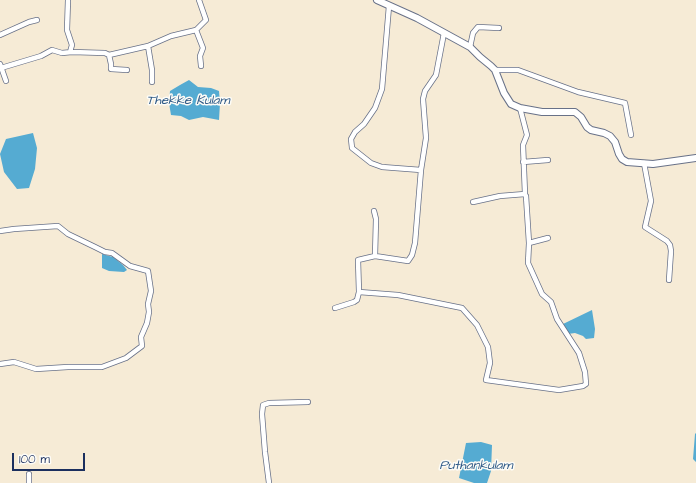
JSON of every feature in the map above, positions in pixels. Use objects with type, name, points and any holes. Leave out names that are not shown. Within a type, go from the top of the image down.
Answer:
[{"type":"street","points":[[68,0],[67,30],[72,45],[70,52]]},
{"type":"street","points":[[6,81],[1,66],[41,56],[52,50],[62,53],[105,53],[109,55],[148,46],[171,36],[196,30],[206,20],[199,0]]},
{"type":"street","points":[[377,0],[416,18],[470,47],[495,70],[504,93],[511,104],[520,108],[542,112],[576,112],[582,117],[591,130],[610,136],[622,159],[627,162],[653,164],[696,158]]},
{"type":"street","points":[[389,6],[382,88],[375,108],[351,139],[352,148],[371,163],[382,167],[421,170]]},
{"type":"street","points":[[0,35],[37,20]]},
{"type":"street","points":[[470,47],[473,33],[478,27],[499,28]]},
{"type":"street","points":[[196,30],[203,48],[200,56],[201,66]]},
{"type":"street","points":[[335,308],[356,300],[359,292],[358,260],[375,256],[408,262],[412,255],[415,243],[421,170],[426,138],[423,99],[425,91],[436,75],[444,33]]},
{"type":"street","points":[[148,46],[152,70],[152,82]]},
{"type":"street","points":[[109,55],[111,69],[127,70]]},
{"type":"street","points":[[495,70],[518,70],[578,92],[625,103],[631,135]]},
{"type":"street","points":[[473,202],[500,196],[525,194],[523,145],[527,135],[520,108]]},
{"type":"street","points":[[523,162],[548,160]]},
{"type":"street","points":[[644,163],[651,201],[645,227],[667,241],[670,245],[669,280]]},
{"type":"street","points":[[359,292],[398,295],[462,308],[476,325],[488,347],[490,363],[486,380],[558,390],[583,386],[586,384],[585,372],[579,353],[558,319],[551,302],[542,294],[528,263],[529,243],[526,196]]},
{"type":"street","points":[[374,211],[376,220],[375,256]]},
{"type":"street","points":[[0,231],[58,226],[68,234],[105,252],[112,253],[130,266],[148,271],[151,291],[148,304],[147,323],[142,337],[142,346],[126,358],[102,367],[36,369],[14,362],[0,364]]},
{"type":"street","points":[[529,243],[548,238]]},
{"type":"street","points":[[270,483],[263,429],[263,405],[269,403],[308,402]]},
{"type":"street","points":[[29,474],[29,483]]},
{"type":"water","name":"Thekke Kulam","points":[[189,80],[198,87],[211,88],[219,91],[219,120],[203,117],[189,120],[181,116],[171,115],[169,103],[170,91]]},
{"type":"water","points":[[33,133],[37,148],[35,169],[29,188],[17,189],[4,172],[0,154],[6,139]]},
{"type":"water","points":[[102,254],[113,257],[127,270],[124,272],[109,271],[102,268]]},
{"type":"water","points":[[592,310],[595,329],[594,338],[586,339],[575,333],[568,334],[563,324]]},
{"type":"water","points":[[696,433],[696,462],[693,459]]},
{"type":"water","name":"Puthankulam","points":[[481,442],[492,445],[491,471],[487,483],[474,483],[459,478],[466,443]]}]
